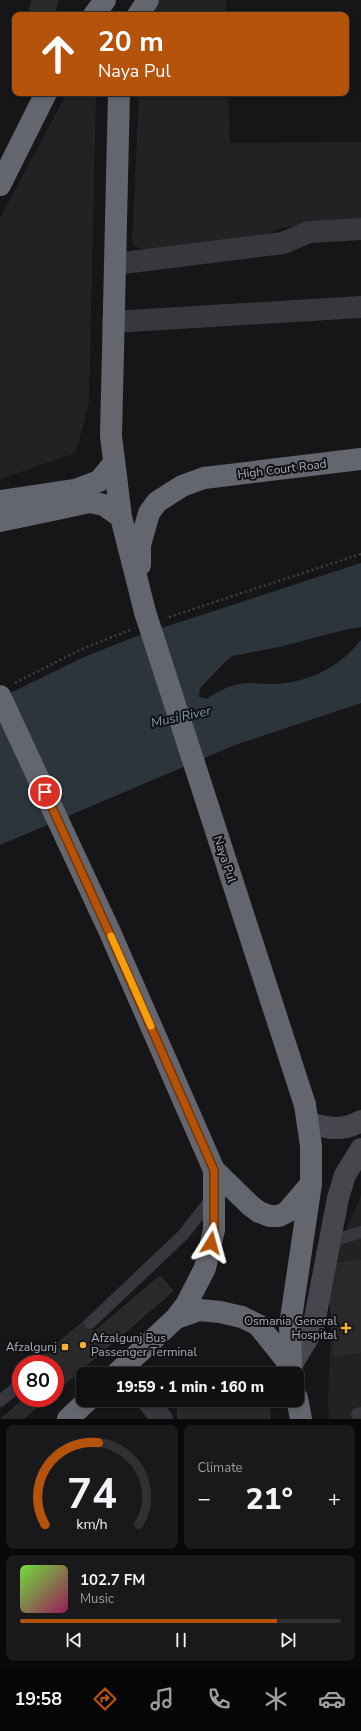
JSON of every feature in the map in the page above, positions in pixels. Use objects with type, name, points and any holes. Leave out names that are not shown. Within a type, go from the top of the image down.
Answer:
[{"type":"highway","points":[[96,12],[105,0]]},
{"type":"highway","points":[[140,12],[148,0]]},
{"type":"highway","points":[[3,174],[44,96]]},
{"type":"highway","points":[[119,96],[111,436],[121,516],[148,619]]},
{"type":"highway","name":"High Court Road","points":[[148,619],[140,561],[140,545],[149,513],[157,502],[182,486],[204,478],[361,459]]},
{"type":"highway","points":[[0,500],[75,490],[99,481],[114,463]]},
{"type":"highway","points":[[0,521],[90,502],[104,505],[121,516]]},
{"type":"highway","name":"Naya Pul","points":[[148,619],[306,1114],[311,1146],[311,1184],[290,1325],[291,1367]]},
{"type":"highway","points":[[7,690],[108,930],[214,1170],[258,1212],[270,1216],[279,1216],[287,1212],[311,1184]]},
{"type":"highway","points":[[126,1367],[176,1318],[186,1305],[205,1268],[214,1230],[214,1170]]},
{"type":"highway","points":[[176,1318],[199,1310],[220,1312],[242,1317],[258,1325],[289,1367]]},
{"type":"highway","points":[[68,1419],[81,1407]]},
{"type":"highway","points":[[299,1407],[301,1419]]},
{"type":"main road","points":[[306,1114],[330,1129],[345,1128],[361,1121]]},
{"type":"main road","points":[[293,1367],[313,1329],[338,1198],[345,1175],[361,1149]]},
{"type":"street","points":[[114,264],[283,242],[308,232],[361,229]]},
{"type":"street","points":[[113,322],[361,307]]},
{"type":"street","points":[[153,1407],[162,1419]]},
{"type":"lane","points":[[90,1323],[183,1235],[214,1195]]},
{"type":"lane","points":[[330,1242],[361,1232]]},
{"type":"lane","points":[[0,1400],[12,1391]]},
{"type":"path","points":[[7,690],[82,649],[148,619],[361,554]]},
{"type":"shaded area","points":[[154,0],[226,0],[226,12],[144,12]]},
{"type":"shaded area","points":[[65,96],[96,96],[89,402],[76,453],[0,479],[0,218]]},
{"type":"shaded area","points":[[139,96],[228,96],[230,143],[361,142],[361,218],[279,228],[256,241],[144,251],[132,244]]},
{"type":"shaded area","name":"Osmania General Hospital","points":[[361,1195],[361,1419],[329,1419],[328,1398],[334,1258]]},
{"type":"water","name":"Musi River","points":[[361,563],[361,627],[279,647],[232,656],[200,688],[199,697],[206,699],[226,688],[239,684],[286,683],[311,677],[333,666],[353,650],[361,640],[361,703],[235,745],[0,845],[0,698],[84,657],[137,636]]},
{"type":"building","points":[[32,0],[58,0],[55,12],[29,12]]},
{"type":"building","points":[[361,1261],[361,1352],[335,1355],[327,1265]]},
{"type":"building","name":"Afzalgunj Bus Passenger Terminal","points":[[160,1276],[173,1291],[84,1367],[76,1367],[76,1374],[64,1384],[64,1355],[44,1355],[84,1321],[94,1332]]},
{"type":"building","points":[[15,1407],[37,1407],[23,1419],[1,1419]]},
{"type":"building","points":[[177,1407],[269,1407],[270,1419],[178,1419]]},
{"type":"slow traffic","points":[[111,936],[151,1026]]},
{"type":"place","name":"Osmania General Hospital","points":[[346,1328]]},
{"type":"place","name":"Afzalgunj Bus Passenger Terminal","points":[[83,1345]]},
{"type":"place","name":"Afzalgunj","points":[[65,1347]]},
{"type":"route","points":[[45,792],[214,1170],[214,1230],[211,1243]]}]
